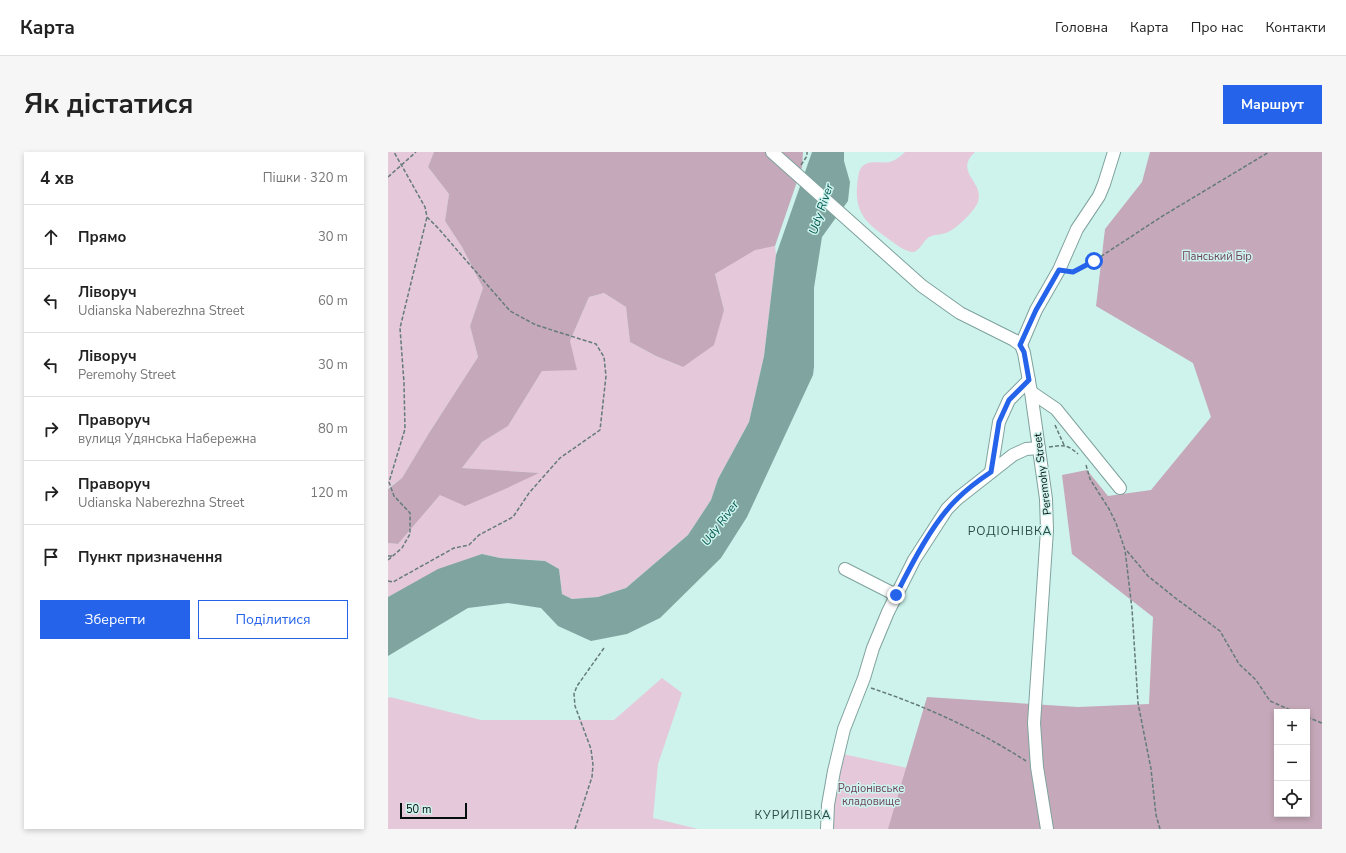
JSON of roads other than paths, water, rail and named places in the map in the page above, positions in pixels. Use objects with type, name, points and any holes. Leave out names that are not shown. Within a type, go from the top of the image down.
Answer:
[{"type":"street","points":[[772,152],[922,286],[960,313],[1014,340],[1020,345],[1036,310],[1059,270],[1078,229],[1099,196],[1114,152]]},
{"type":"street","name":"Peremohy Street","points":[[1020,345],[1024,352],[1031,392],[1045,494],[1047,524],[1035,707],[1037,767],[1047,829]]},
{"type":"street","points":[[991,472],[999,422],[1009,400],[1029,380]]},
{"type":"street","points":[[1031,392],[1056,409],[1120,488]]},
{"type":"street","points":[[827,829],[828,805],[844,729],[873,648],[896,595],[914,560],[947,509],[957,499],[1013,455],[1026,449],[1039,448]]},
{"type":"street","points":[[845,568],[896,595]]},
{"type":"water","name":"Udy River","points":[[812,152],[844,152],[844,161],[850,182],[848,201],[822,237],[814,288],[813,375],[747,517],[721,558],[660,618],[627,634],[591,641],[558,626],[541,608],[508,603],[468,608],[388,656],[388,597],[438,569],[482,554],[500,558],[545,561],[559,569],[562,594],[572,599],[598,597],[626,588],[688,535],[711,500],[718,479],[749,422],[764,356],[776,255]]},
{"type":"district","name":"РОДІОНІВКА","points":[[1010,531]]},
{"type":"district","name":"КУРИЛІВКА","points":[[793,815]]},
{"type":"park label","name":"Панський Бір","points":[[1217,256]]},
{"type":"park label","name":"Родіонівське кладовище","points":[[871,794]]}]
